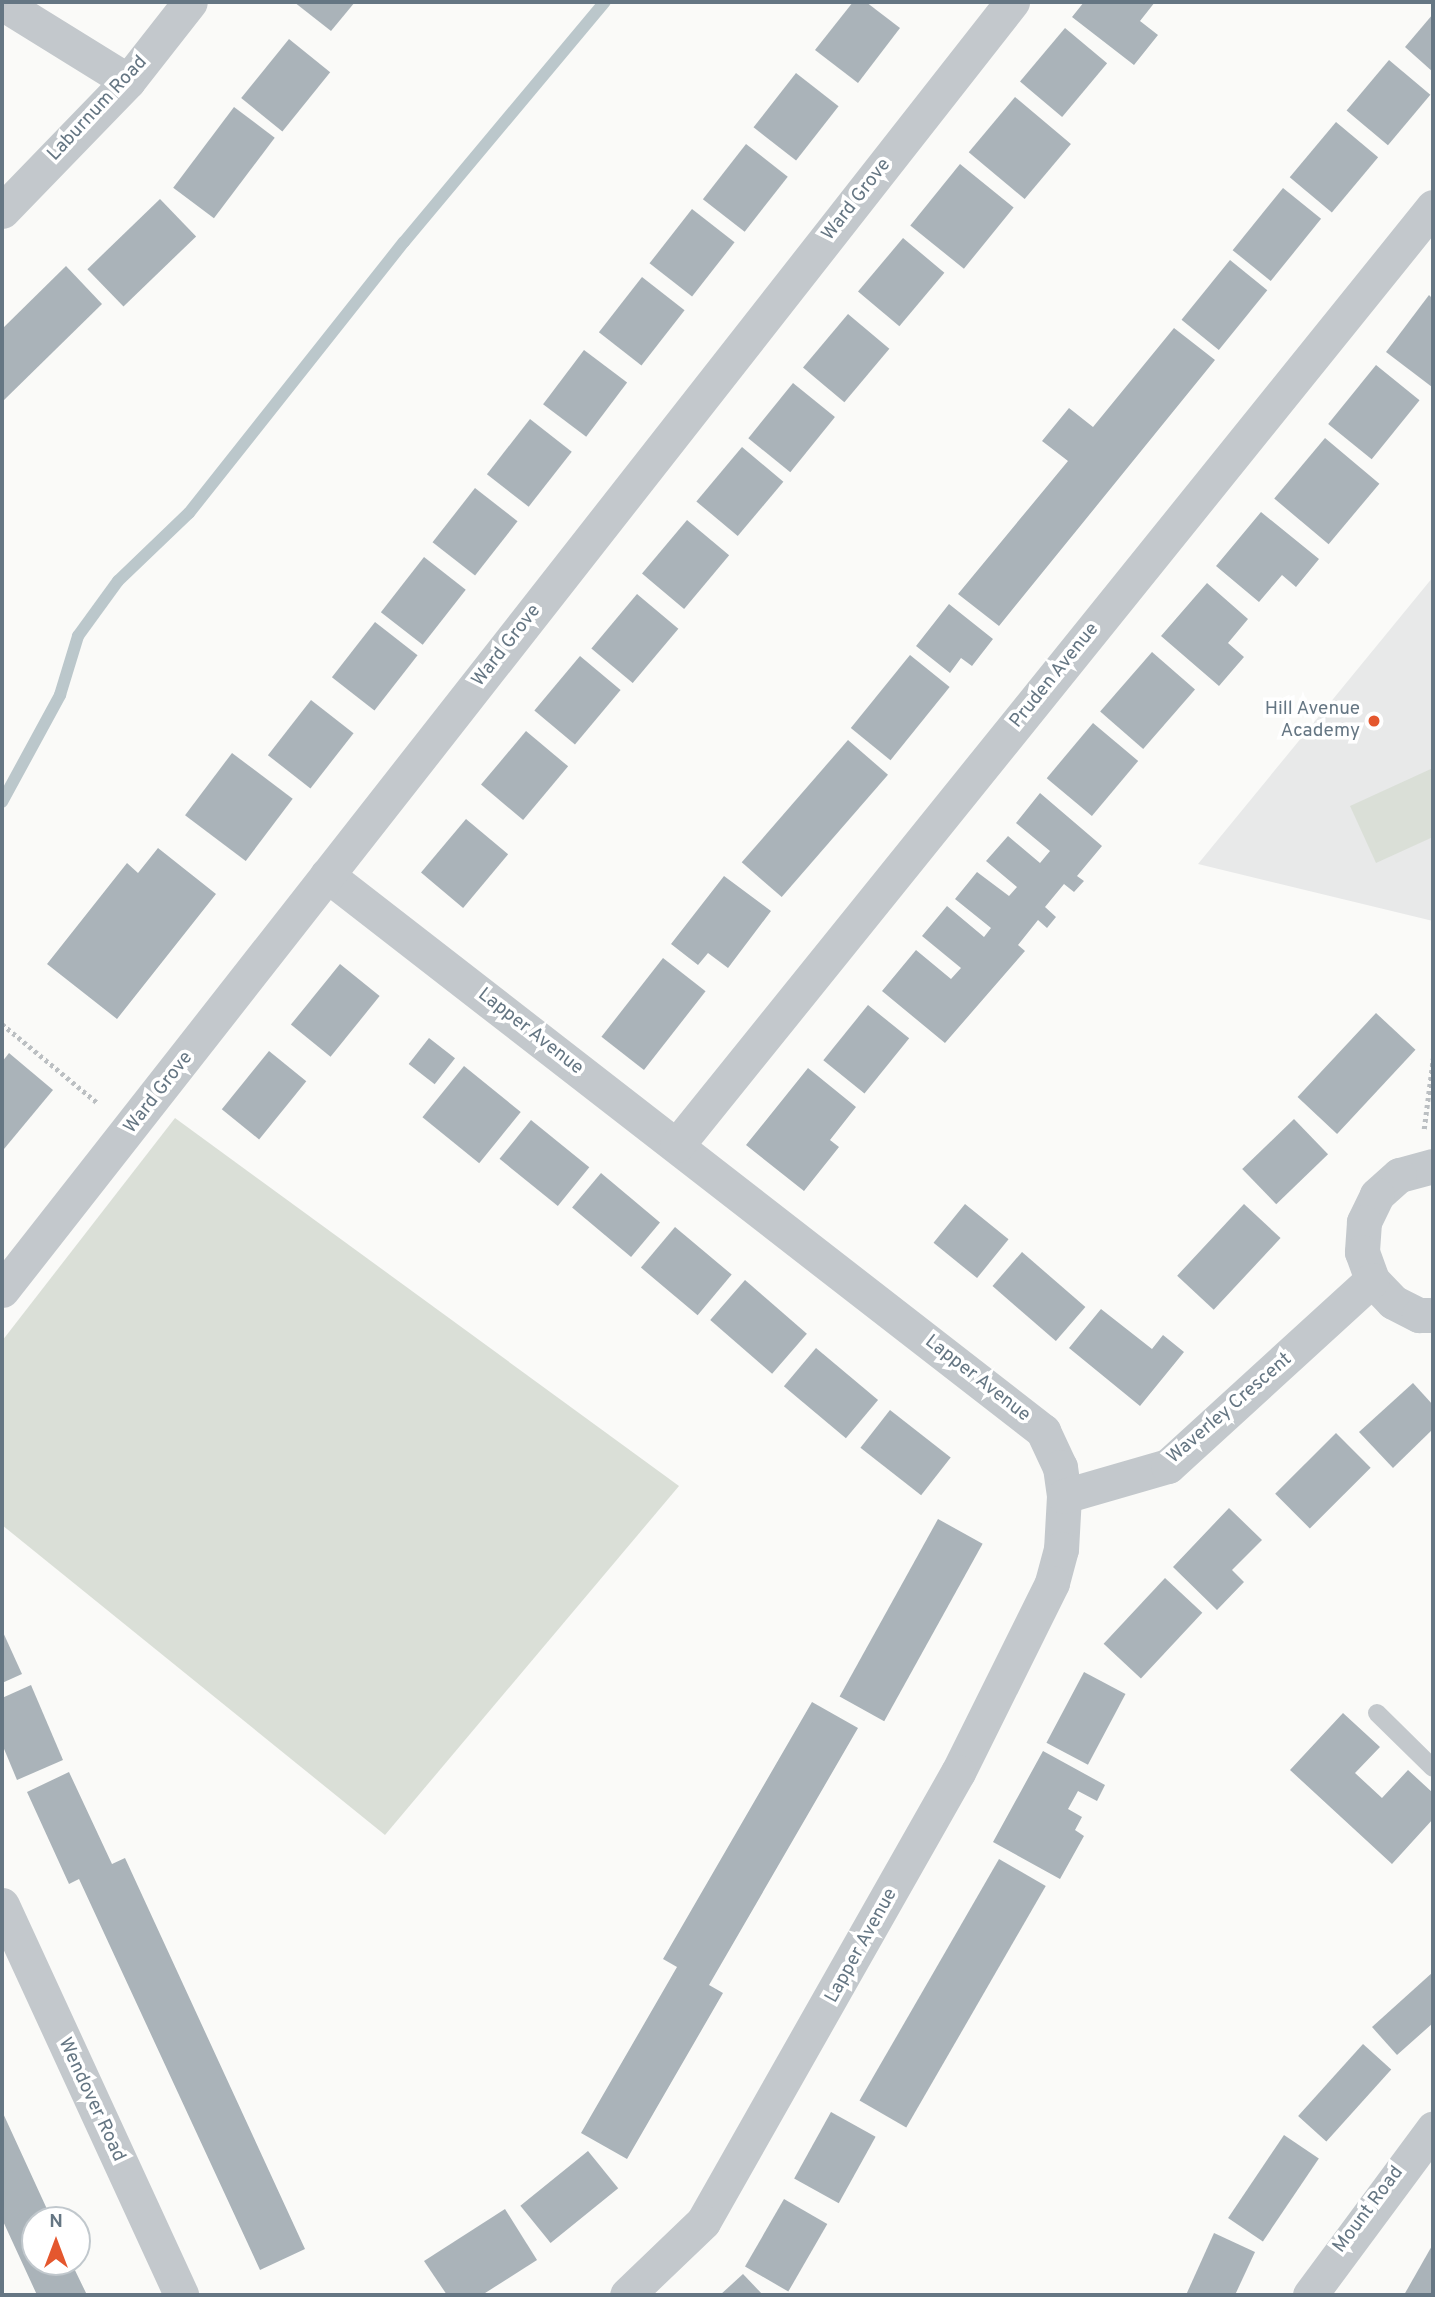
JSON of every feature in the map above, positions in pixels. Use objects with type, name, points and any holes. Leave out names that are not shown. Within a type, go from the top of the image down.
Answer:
[{"type":"street","name":"Laburnum Road","points":[[2,211],[128,80],[190,2]]},
{"type":"street","name":"Ward Grove","points":[[2,1290],[1012,2]]},
{"type":"street","points":[[2,3],[128,80]]},
{"type":"street","name":"Pruden Avenue","points":[[677,1145],[1433,207]]},
{"type":"street","name":"Lapper Avenue","points":[[327,875],[1043,1431],[1060,1467],[1064,1496],[1061,1549],[1052,1583],[958,1772],[702,2222],[627,2295]]},
{"type":"street","points":[[1430,1165],[1399,1175],[1377,1195],[1364,1222],[1362,1252],[1373,1280],[1392,1302],[1419,1315],[1433,1315]]},
{"type":"street","name":"Waverley Crescent","points":[[1064,1496],[1168,1466],[1373,1280]]},
{"type":"street","name":"Wendover Road","points":[[2,1905],[181,2295]]},
{"type":"street","name":"Mount Road","points":[[1310,2295],[1433,2129]]},
{"type":"lane","points":[[1377,1713],[1433,1768]]},
{"type":"path","points":[[2,1024],[130,1129]]},
{"type":"path","points":[[1430,1165],[1423,1123],[1433,1059]]},
{"type":"shaded area","name":"Hill Avenue Academy","points":[[1433,577],[1433,921],[1198,864]]},
{"type":"shaded area","points":[[1433,768],[1433,837],[1376,863],[1350,806]]},
{"type":"shaded area","points":[[175,1118],[679,1486],[385,1835],[2,1525],[2,1341]]},
{"type":"building","points":[[294,2],[355,2],[331,31]]},
{"type":"building","points":[[853,2],[866,2],[900,28],[858,83],[815,50]]},
{"type":"building","points":[[1084,2],[1155,2],[1140,21],[1158,35],[1134,65],[1072,17]]},
{"type":"building","points":[[1433,14],[1433,72],[1405,47]]},
{"type":"building","points":[[1065,28],[1107,63],[1062,117],[1020,82]]},
{"type":"building","points":[[289,39],[330,72],[282,131],[241,98]]},
{"type":"building","points":[[1389,60],[1430,95],[1388,145],[1347,111]]},
{"type":"building","points":[[796,73],[839,106],[796,161],[754,127]]},
{"type":"building","points":[[1015,97],[1071,144],[1025,199],[969,152]]},
{"type":"building","points":[[234,107],[275,138],[214,218],[173,188]]},
{"type":"building","points":[[1336,122],[1378,157],[1332,213],[1290,177]]},
{"type":"building","points":[[746,144],[788,177],[745,232],[703,199]]},
{"type":"building","points":[[960,164],[1014,207],[964,269],[910,225]]},
{"type":"building","points":[[1283,188],[1321,219],[1271,281],[1233,250]]},
{"type":"building","points":[[160,199],[196,236],[123,307],[87,269]]},
{"type":"building","points":[[692,209],[735,242],[692,297],[650,263]]},
{"type":"building","points":[[903,238],[944,273],[899,326],[858,292]]},
{"type":"building","points":[[1230,260],[1267,290],[1219,350],[1182,320]]},
{"type":"building","points":[[66,266],[102,304],[2,402],[2,329]]},
{"type":"building","points":[[642,277],[685,310],[641,365],[599,332]]},
{"type":"building","points":[[1429,295],[1433,299],[1432,387],[1386,352]]},
{"type":"building","points":[[848,314],[889,349],[844,402],[803,368]]},
{"type":"building","points":[[1174,328],[1215,360],[999,626],[958,594],[1068,461],[1042,441],[1069,408],[1093,427]]},
{"type":"building","points":[[584,350],[627,382],[586,437],[543,404]]},
{"type":"building","points":[[1376,365],[1420,400],[1372,459],[1328,424]]},
{"type":"building","points":[[793,383],[835,417],[790,472],[748,438]]},
{"type":"building","points":[[530,419],[572,452],[529,507],[487,474]]},
{"type":"building","points":[[1325,438],[1379,484],[1329,544],[1274,499]]},
{"type":"building","points":[[742,447],[783,482],[738,536],[696,501]]},
{"type":"building","points":[[475,488],[518,521],[475,576],[433,542]]},
{"type":"building","points":[[1261,512],[1319,559],[1296,587],[1282,575],[1259,602],[1216,566]]},
{"type":"building","points":[[687,520],[729,555],[684,609],[642,574]]},
{"type":"building","points":[[424,557],[466,590],[423,645],[381,612]]},
{"type":"building","points":[[1207,583],[1248,619],[1228,643],[1244,657],[1219,686],[1161,636]]},
{"type":"building","points":[[637,594],[678,629],[633,683],[591,648]]},
{"type":"building","points":[[949,604],[993,639],[972,666],[961,658],[950,673],[916,646]]},
{"type":"building","points":[[375,622],[418,655],[374,710],[332,677]]},
{"type":"building","points":[[1152,652],[1195,689],[1143,749],[1100,712]]},
{"type":"building","points":[[910,655],[950,687],[890,760],[851,728]]},
{"type":"building","points":[[580,656],[621,690],[575,744],[534,710]]},
{"type":"building","points":[[311,700],[354,733],[310,788],[268,755]]},
{"type":"building","points":[[1093,723],[1138,761],[1092,816],[1047,778]]},
{"type":"building","points":[[526,731],[568,766],[523,820],[481,785]]},
{"type":"building","points":[[848,740],[888,775],[782,897],[742,862]]},
{"type":"building","points":[[232,753],[293,799],[246,861],[185,815]]},
{"type":"building","points":[[1040,793],[1102,846],[1077,876],[1084,881],[1074,892],[1064,884],[1045,907],[1056,917],[1047,928],[1038,920],[1018,945],[1025,951],[945,1043],[882,991],[916,950],[951,979],[961,968],[922,936],[947,906],[984,937],[991,928],[955,899],[977,872],[1009,896],[1017,887],[986,861],[1008,836],[1040,863],[1050,851],[1016,823]]},
{"type":"building","points":[[466,819],[508,854],[463,908],[421,873]]},
{"type":"building","points":[[158,848],[216,894],[117,1019],[47,964],[127,863],[138,873]]},
{"type":"building","points":[[724,876],[771,911],[728,968],[708,953],[698,965],[671,944]]},
{"type":"building","points":[[663,958],[706,991],[644,1070],[601,1037]]},
{"type":"building","points":[[340,964],[380,996],[331,1057],[291,1025]]},
{"type":"building","points":[[868,1005],[909,1038],[865,1094],[823,1060]]},
{"type":"building","points":[[1376,1013],[1415,1050],[1337,1134],[1298,1097]]},
{"type":"building","points":[[429,1038],[455,1058],[435,1084],[409,1064]]},
{"type":"building","points":[[269,1051],[306,1081],[259,1139],[222,1109]]},
{"type":"building","points":[[9,1053],[53,1090],[4,1149],[2,1062]]},
{"type":"building","points":[[464,1066],[521,1112],[479,1163],[422,1117]]},
{"type":"building","points":[[808,1068],[856,1107],[830,1140],[839,1147],[804,1191],[746,1145]]},
{"type":"building","points":[[1294,1119],[1328,1154],[1276,1204],[1242,1169]]},
{"type":"building","points":[[531,1120],[589,1167],[558,1206],[500,1159]]},
{"type":"building","points":[[601,1173],[660,1222],[631,1257],[572,1207]]},
{"type":"building","points":[[965,1204],[1009,1239],[977,1278],[934,1243]]},
{"type":"building","points":[[1244,1204],[1281,1238],[1214,1310],[1177,1276]]},
{"type":"building","points":[[675,1227],[732,1275],[698,1315],[641,1268]]},
{"type":"building","points":[[1022,1252],[1085,1307],[1056,1341],[992,1286]]},
{"type":"building","points":[[745,1280],[807,1334],[772,1374],[710,1320]]},
{"type":"building","points":[[1101,1309],[1152,1349],[1163,1335],[1184,1352],[1140,1406],[1069,1348]]},
{"type":"building","points":[[816,1348],[878,1400],[846,1438],[784,1386]]},
{"type":"building","points":[[1413,1383],[1433,1405],[1433,1429],[1393,1468],[1359,1432]]},
{"type":"building","points":[[890,1410],[951,1457],[921,1495],[860,1448]]},
{"type":"building","points":[[1336,1433],[1371,1468],[1310,1528],[1275,1494]]},
{"type":"building","points":[[1229,1508],[1262,1540],[1232,1570],[1244,1582],[1217,1610],[1173,1567]]},
{"type":"building","points":[[938,1519],[983,1544],[884,1721],[840,1697]]},
{"type":"building","points":[[1165,1578],[1202,1613],[1141,1679],[1104,1644]]},
{"type":"building","points":[[2,1630],[22,1674],[2,1683]]},
{"type":"building","points":[[1084,1672],[1125,1694],[1088,1765],[1046,1743]]},
{"type":"building","points":[[31,1685],[63,1760],[17,1780],[2,1744],[2,1698]]},
{"type":"building","points":[[812,1702],[858,1728],[709,1985],[723,1993],[627,2159],[581,2133],[677,1967],[663,1959]]},
{"type":"building","points":[[1343,1713],[1380,1747],[1355,1773],[1382,1798],[1408,1770],[1433,1793],[1433,1819],[1392,1864],[1290,1770]]},
{"type":"building","points":[[1043,1751],[1105,1785],[1097,1801],[1078,1791],[1068,1809],[1082,1817],[1075,1830],[1084,1836],[1060,1879],[993,1842]]},
{"type":"building","points":[[69,1772],[112,1864],[125,1858],[305,2249],[260,2270],[79,1879],[69,1884],[27,1792]]},
{"type":"building","points":[[999,1859],[1046,1886],[906,2128],[860,2101]]},
{"type":"building","points":[[1433,1972],[1433,2023],[1397,2055],[1372,2027]]},
{"type":"building","points":[[1363,2044],[1391,2069],[1326,2142],[1298,2116]]},
{"type":"building","points":[[2,2111],[46,2206],[21,2206],[21,2260],[2,2219]]},
{"type":"building","points":[[831,2112],[876,2137],[839,2203],[794,2178]]},
{"type":"building","points":[[1284,2135],[1319,2158],[1263,2241],[1228,2218]]},
{"type":"building","points":[[588,2151],[618,2188],[551,2243],[520,2206]]},
{"type":"building","points":[[784,2199],[827,2224],[788,2292],[745,2267]]},
{"type":"building","points":[[505,2209],[537,2260],[482,2295],[447,2295],[424,2261]]},
{"type":"building","points":[[1214,2233],[1255,2252],[1235,2295],[1186,2295]]},
{"type":"building","points":[[1433,2244],[1433,2295],[1404,2295]]},
{"type":"building","points":[[743,2274],[763,2295],[720,2295]]},
{"type":"building","points":[[28,2276],[78,2276],[87,2295],[37,2295]]},
{"type":"waterway","points":[[2,802],[60,695],[78,636],[118,581],[189,513],[404,242],[605,2]]},
{"type":"place","name":"Hill Avenue Academy","points":[[1374,721]]}]
